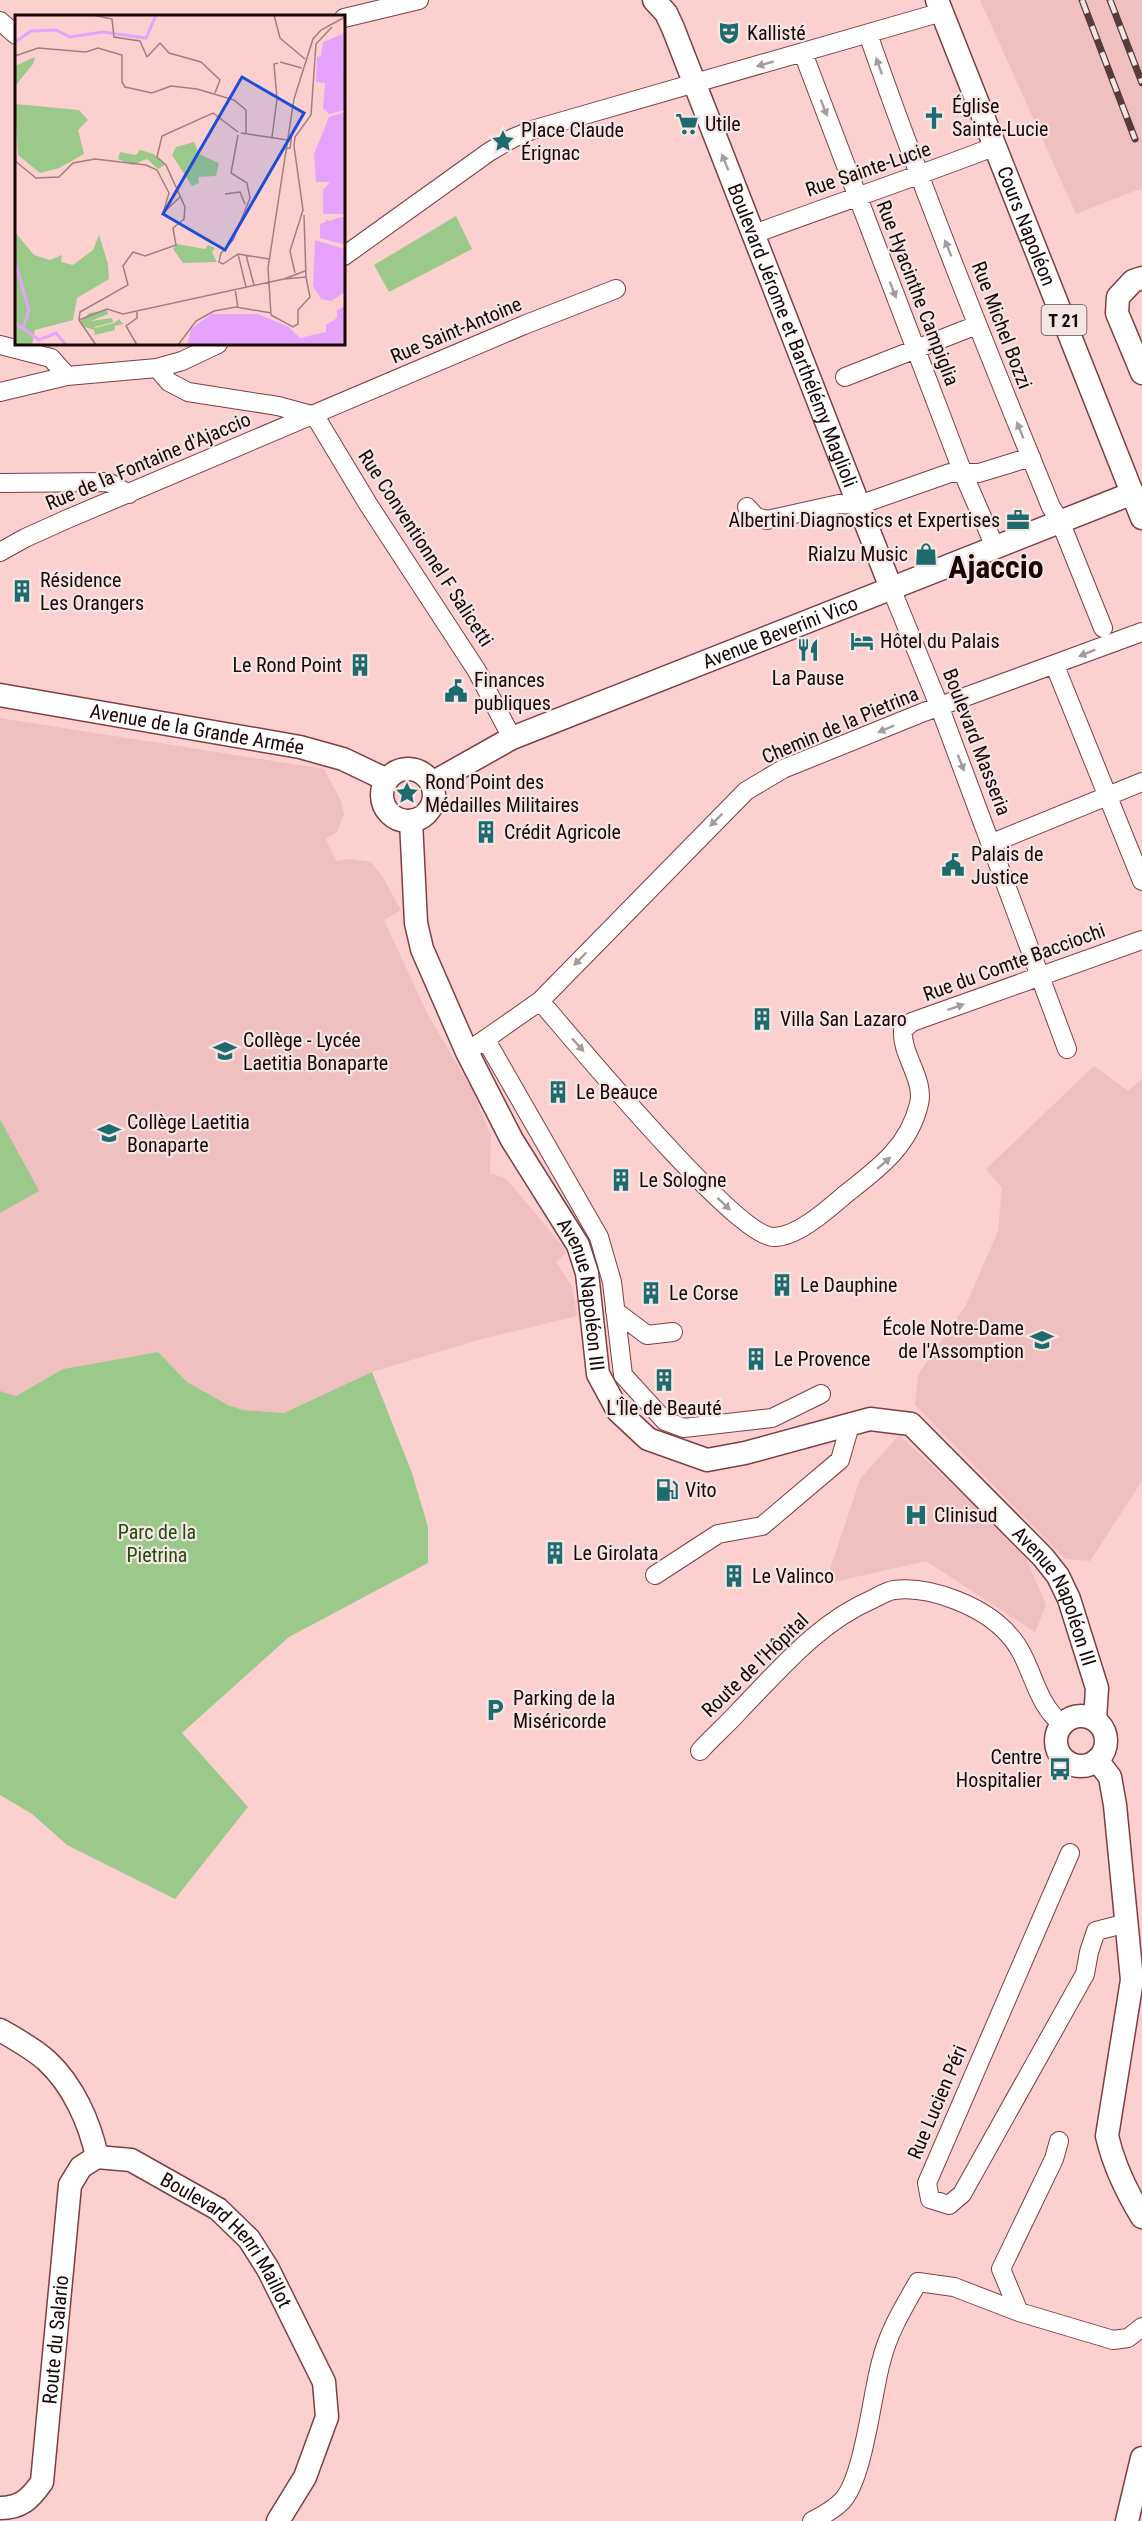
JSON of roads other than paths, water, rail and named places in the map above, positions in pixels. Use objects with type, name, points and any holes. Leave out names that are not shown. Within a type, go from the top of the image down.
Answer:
[{"type":"main road","name":"Boulevard Jérome et Barthélémy Maglioli","points":[[654,0],[666,13],[673,28],[891,588]]},
{"type":"main road","name":"Cours Napoléon","points":[[940,6],[1142,518]]},
{"type":"main road","points":[[1142,278],[1133,281],[1118,297],[1117,313],[1142,373]]},
{"type":"main road","name":"Avenue Beverini Vico","points":[[432,783],[512,738],[1132,493]]},
{"type":"main road","name":"Avenue de la Grande Armée","points":[[0,695],[300,747],[343,759],[387,780]]},
{"type":"main road","points":[[410,768],[419,771],[432,783],[434,797],[429,810],[424,815],[411,820],[395,817],[384,804],[382,796],[387,780],[393,774],[410,768]]},
{"type":"main road","name":"Avenue Napoléon III","points":[[411,820],[416,923],[422,949],[481,1053],[512,1140],[578,1245],[587,1273],[598,1374],[618,1411],[648,1439],[706,1460],[745,1453],[870,1419],[911,1424],[1043,1557],[1058,1576],[1069,1599],[1098,1688],[1095,1720]]},
{"type":"main road","points":[[1081,1715],[1095,1720],[1101,1726],[1106,1738],[1103,1751],[1097,1760],[1083,1766],[1075,1765],[1060,1756],[1055,1740],[1062,1724],[1074,1716],[1081,1715]]},
{"type":"main road","points":[[1097,1760],[1110,1777],[1112,1786],[1132,1980],[1107,2136],[1111,2154],[1125,2188],[1142,2217]]},
{"type":"main road","points":[[0,2030],[48,2061],[68,2085],[82,2112],[97,2157]]},
{"type":"main road","name":"Route du Salario","points":[[0,2508],[14,2508],[30,2499],[42,2482],[70,2185],[81,2167],[97,2157]]},
{"type":"main road","name":"Boulevard Henri Maillot","points":[[97,2157],[131,2160],[218,2209],[249,2239],[268,2269],[324,2382],[327,2417],[305,2477],[278,2521]]},
{"type":"main road","points":[[1127,2521],[1142,2458]]},
{"type":"street","points":[[345,18],[419,0]]},
{"type":"street","points":[[345,255],[489,152],[532,130],[868,34],[940,6]]},
{"type":"street","points":[[0,21],[15,34]]},
{"type":"street","name":"Rue Michel Bozzi","points":[[868,34],[919,177],[977,325],[1103,628]]},
{"type":"street","name":"Rue Hyacinthe Campiglia","points":[[803,53],[963,473],[995,547]]},
{"type":"street","name":"Rue Sainte-Lucie","points":[[754,234],[857,195],[919,177],[996,146]]},
{"type":"street","name":"Rue Saint-Antoine","points":[[315,416],[524,325],[616,289]]},
{"type":"street","points":[[845,377],[977,325]]},
{"type":"street","points":[[0,345],[51,358],[67,376]]},
{"type":"street","points":[[0,392],[67,376],[114,370],[157,368],[182,361],[216,345]]},
{"type":"street","points":[[157,368],[169,382],[188,392],[294,409],[315,416]]},
{"type":"street","name":"Rue de la Fontaine d'Ajaccio","points":[[0,552],[25,538],[315,416]]},
{"type":"street","name":"Rue Conventionnel F Salicetti","points":[[315,416],[368,504],[477,671],[512,738]]},
{"type":"street","points":[[747,507],[756,517],[767,520],[839,504],[859,505],[950,473],[986,472],[1031,457]]},
{"type":"street","points":[[0,483],[108,482],[129,494]]},
{"type":"street","name":"Boulevard Masseria","points":[[891,588],[992,843],[1067,1049]]},
{"type":"street","name":"Chemin de la Pietrina","points":[[481,1053],[540,1002],[746,791],[783,769],[924,712],[1055,666],[1142,632]]},
{"type":"street","points":[[1055,666],[1142,881]]},
{"type":"street","points":[[992,843],[1142,783]]},
{"type":"street","name":"Rue du Comte Bacciochi","points":[[540,1002],[695,1177],[743,1222],[760,1233],[774,1237],[792,1233],[823,1213],[891,1158],[909,1132],[920,1102],[918,1085],[902,1040],[903,1030],[912,1022],[1142,940]]},
{"type":"street","points":[[481,1053],[599,1237],[612,1282],[623,1375],[665,1421],[684,1428],[772,1418],[821,1394]]},
{"type":"street","points":[[615,1311],[647,1335],[673,1332]]},
{"type":"street","points":[[655,1575],[718,1534],[762,1526],[840,1460],[850,1425]]},
{"type":"street","name":"Route de l'Hôpital","points":[[700,1751],[807,1641],[856,1606],[893,1590],[933,1592],[969,1605],[1009,1634],[1025,1659],[1039,1695],[1052,1716],[1062,1724]]},
{"type":"street","name":"Rue Lucien Péri","points":[[1070,1853],[927,2183],[930,2199],[949,2205],[962,2194],[1085,1974],[1096,1931],[1127,1923]]},
{"type":"street","points":[[1019,2312],[1001,2269],[1054,2159],[1059,2141]]},
{"type":"street","points":[[812,2521],[843,2499],[855,2474],[891,2330],[918,2282],[954,2287],[1019,2312],[1113,2340],[1128,2338],[1142,2327]]},
{"type":"railway","points":[[1082,0],[1135,139]]},
{"type":"railway","points":[[1110,0],[1142,83]]},
{"type":"place","name":"Kallisté","points":[[729,33]]},
{"type":"place","name":"Église Sainte-Lucie","points":[[934,118]]},
{"type":"place","name":"Utile","points":[[687,124]]},
{"type":"place","name":"Place Claude Érignac","points":[[503,141]]},
{"type":"place","name":"Albertini Diagnostics et Expertises","points":[[1018,520]]},
{"type":"place","name":"Rialzu Music","points":[[926,554]]},
{"type":"place","name":"Résidence Les Orangers","points":[[22,591]]},
{"type":"place","name":"Hôtel du Palais","points":[[862,641]]},
{"type":"place","name":"La Pause","points":[[808,650]]},
{"type":"place","name":"Le Rond Point","points":[[360,665]]},
{"type":"place","name":"Finances publiques","points":[[456,691]]},
{"type":"place","name":"Rond Point des Médailles Militaires","points":[[407,793]]},
{"type":"place","name":"Crédit Agricole","points":[[486,832]]},
{"type":"place","name":"Palais de Justice","points":[[953,865]]},
{"type":"place","name":"Villa San Lazaro","points":[[762,1019]]},
{"type":"place","name":"Collège - Lycée Laetitia Bonaparte","points":[[225,1051]]},
{"type":"place","name":"Le Beauce","points":[[558,1092]]},
{"type":"place","name":"Collège Laetitia Bonaparte","points":[[109,1133]]},
{"type":"place","name":"Le Sologne","points":[[621,1180]]},
{"type":"place","name":"Le Dauphine","points":[[782,1285]]},
{"type":"place","name":"Le Corse","points":[[651,1293]]},
{"type":"place","name":"École Notre-Dame de l'Assomption","points":[[1042,1340]]},
{"type":"place","name":"Le Provence","points":[[756,1359]]},
{"type":"place","name":"L'Île de Beauté","points":[[664,1380]]},
{"type":"place","name":"Vito","points":[[667,1490]]},
{"type":"place","name":"Clinisud","points":[[916,1515]]},
{"type":"place","name":"Le Girolata","points":[[555,1553]]},
{"type":"place","name":"Le Valinco","points":[[734,1576]]},
{"type":"place","name":"Parking de la Miséricorde","points":[[495,1710]]},
{"type":"place","name":"Centre Hospitalier","points":[[1060,1769]]},
{"type":"district","name":"Ajaccio","points":[[996,567]]},
{"type":"park label","name":"Parc de la Pietrina","points":[[157,1544]]}]
